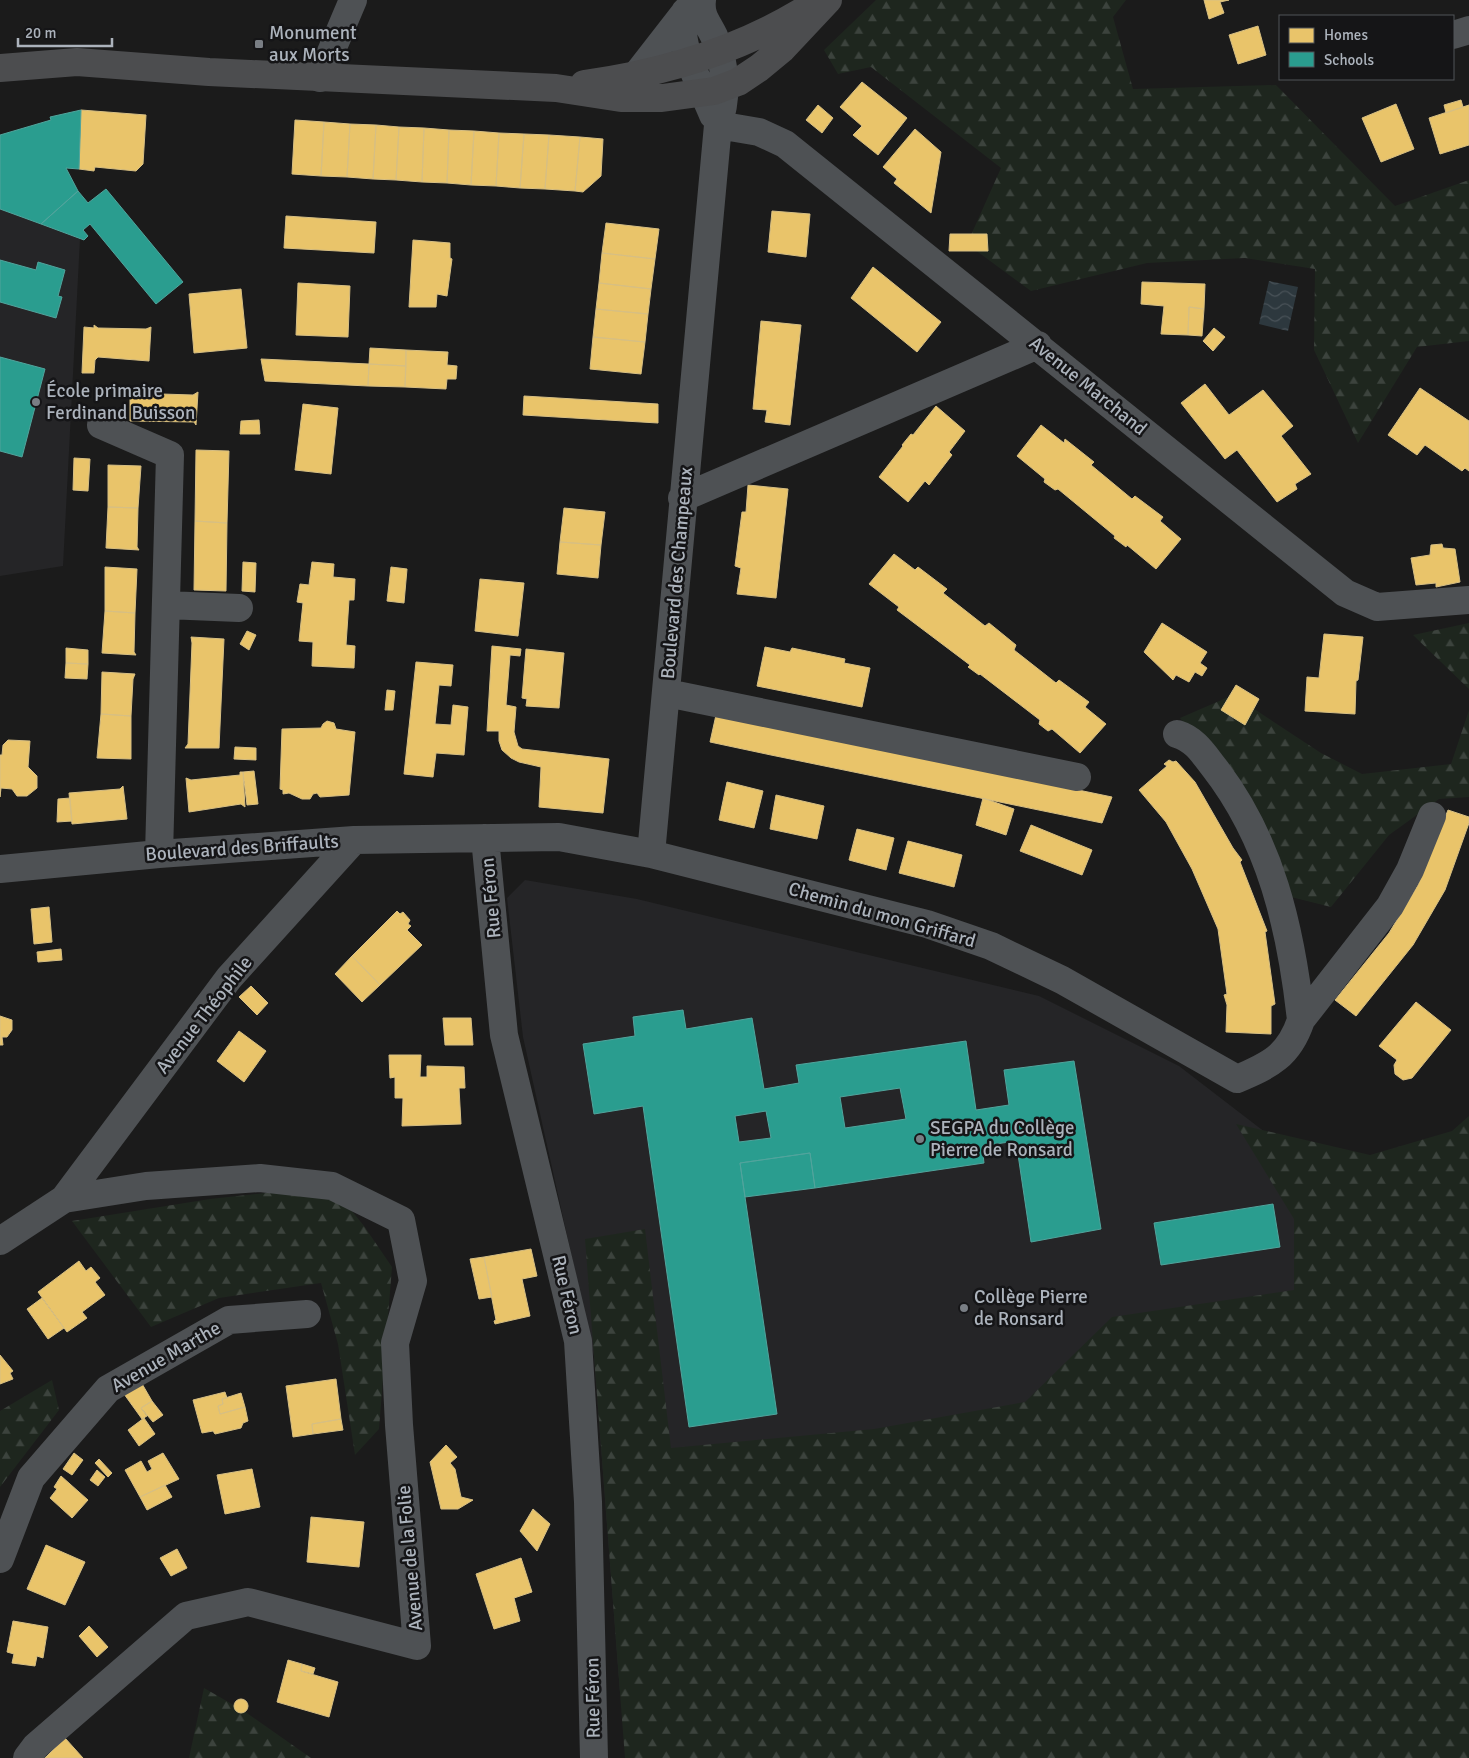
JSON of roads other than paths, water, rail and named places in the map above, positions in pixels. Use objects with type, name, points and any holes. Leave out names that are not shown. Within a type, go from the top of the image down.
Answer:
[{"type":"main road","points":[[556,88],[613,80],[719,52],[766,33],[821,0]]},
{"type":"main road","points":[[0,68],[77,62],[320,78],[556,88],[641,100],[714,90],[759,68],[779,52],[828,0]]},
{"type":"street","points":[[320,78],[353,0]]},
{"type":"street","points":[[694,4],[714,35],[719,52],[714,90],[718,125]]},
{"type":"street","points":[[694,4],[682,38],[691,60],[714,90]]},
{"type":"street","points":[[637,74],[694,4]]},
{"type":"street","points":[[1454,35],[1469,30]]},
{"type":"street","name":"Avenue Marchand","points":[[718,125],[759,132],[785,144],[1345,593],[1377,607],[1469,600]]},
{"type":"street","name":"Boulevard des Champeaux","points":[[663,857],[667,693],[682,498],[718,125]]},
{"type":"street","points":[[682,498],[1038,345]]},
{"type":"street","points":[[101,425],[170,455],[159,854]]},
{"type":"street","points":[[166,605],[239,608]]},
{"type":"street","points":[[667,693],[1077,777]]},
{"type":"street","points":[[1177,734],[1187,737],[1198,747],[1224,781],[1259,840],[1282,905],[1295,967],[1301,1020]]},
{"type":"street","points":[[1301,1020],[1390,906],[1410,870],[1432,816]]},
{"type":"street","points":[[485,838],[559,837],[663,857]]},
{"type":"street","name":"Boulevard des Briffaults","points":[[0,869],[159,854],[354,840],[485,838]]},
{"type":"street","name":"Rue Féron","points":[[485,838],[504,1035],[578,1340],[588,1502],[594,1758]]},
{"type":"street","name":"Avenue Théophile","points":[[64,1199],[229,978],[354,840]]},
{"type":"street","name":"Chemin du mon Griffard","points":[[663,857],[927,924],[991,946],[1062,980],[1237,1080],[1267,1067],[1283,1053],[1295,1038],[1301,1020]]},
{"type":"street","name":"Avenue de la Folie","points":[[27,1758],[36,1746],[186,1616],[248,1602],[417,1646],[399,1425],[395,1343],[413,1281],[401,1220],[332,1186],[260,1178],[146,1186],[64,1199]]},
{"type":"street","points":[[0,1241],[64,1199]]},
{"type":"street","name":"Avenue Marthe","points":[[0,1559],[31,1478],[108,1389],[229,1320],[307,1314]]},
{"type":"water","points":[[1269,281],[1298,287],[1288,331],[1259,324]]},
{"type":"place","name":"Monument aux Morts","points":[[259,44]]},
{"type":"place","name":"École primaire Ferdinand Buisson","points":[[36,402]]},
{"type":"place","name":"SEGPA du Collège Pierre de Ronsard","points":[[920,1139]]},
{"type":"place","name":"Collège Pierre de Ronsard","points":[[964,1308]]}]
